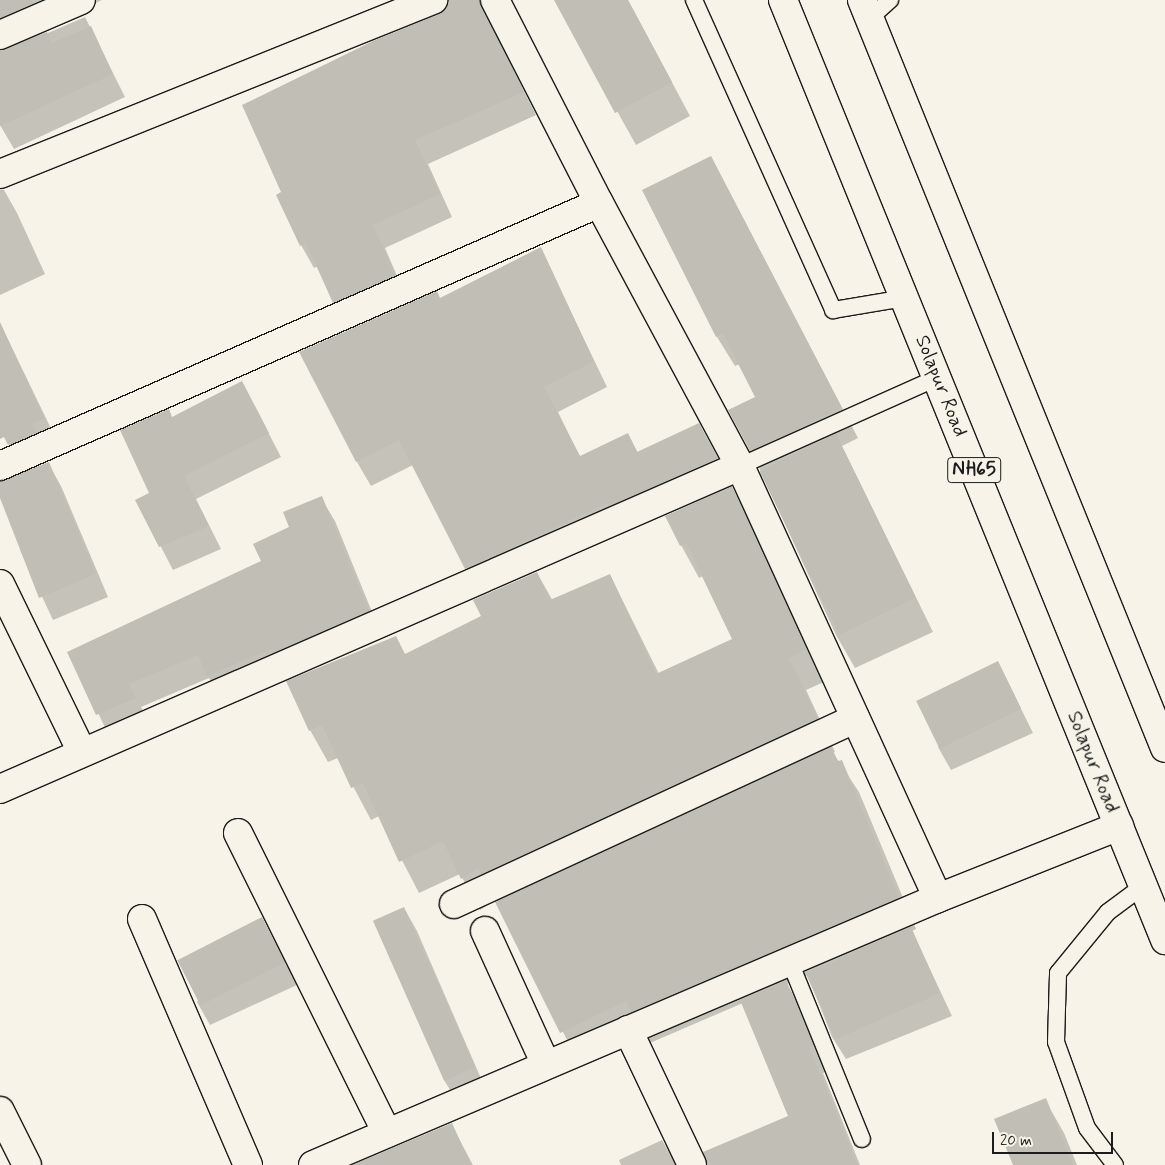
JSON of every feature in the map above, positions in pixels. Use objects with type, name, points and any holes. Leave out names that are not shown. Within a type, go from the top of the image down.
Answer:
[{"type":"main road","points":[[0,35],[81,0]]},
{"type":"main road","points":[[0,174],[433,0]]},
{"type":"main road","points":[[495,0],[598,203],[740,466],[938,898]]},
{"type":"main road","name":"Solapur Road","points":[[783,0],[1165,940]]},
{"type":"main road","points":[[866,9],[1165,748]]},
{"type":"main road","points":[[0,466],[598,203]]},
{"type":"main road","points":[[0,789],[740,466]]},
{"type":"main road","points":[[0,584],[82,752]]},
{"type":"main road","points":[[454,904],[855,719]]},
{"type":"main road","points":[[314,1165],[938,898],[1119,826]]},
{"type":"main road","points":[[238,833],[387,1133]]},
{"type":"main road","points":[[142,919],[248,1165]]},
{"type":"main road","points":[[485,931],[546,1065]]},
{"type":"main road","points":[[628,1030],[692,1165]]},
{"type":"main road","points":[[0,1112],[27,1165]]},
{"type":"lane","points":[[694,0],[833,310],[905,298]]},
{"type":"lane","points":[[866,9],[890,0]]},
{"type":"lane","points":[[740,466],[937,378]]},
{"type":"lane","points":[[1115,1165],[1087,1128],[1056,1042],[1058,973],[1108,912],[1143,886]]},
{"type":"lane","points":[[790,962],[862,1139]]},
{"type":"building","points":[[0,0],[32,0],[34,3],[0,18]]},
{"type":"building","points":[[448,0],[480,0],[524,92],[415,140],[440,194],[373,225],[395,275],[333,303],[306,243],[300,246],[276,195],[281,192],[242,105],[373,41],[439,14],[446,9]]},
{"type":"building","points":[[554,0],[628,0],[672,82],[615,113]]},
{"type":"building","points":[[91,26],[113,74],[0,126],[0,50],[47,32],[52,43]]},
{"type":"building","points":[[711,156],[842,408],[750,451],[728,410],[755,397],[723,334],[716,337],[642,190]]},
{"type":"building","points":[[541,247],[594,361],[544,387],[580,456],[628,433],[637,452],[699,423],[718,458],[609,506],[608,503],[465,569],[399,440],[356,462],[299,352],[437,291],[440,298]]},
{"type":"building","points":[[0,322],[44,418],[33,424],[36,433],[8,445],[4,437],[0,439]]},
{"type":"building","points":[[242,381],[269,433],[184,476],[209,526],[159,547],[135,500],[149,493],[120,430],[169,409],[172,417]]},
{"type":"building","points":[[836,434],[916,598],[839,635],[760,471]]},
{"type":"building","points":[[49,462],[96,574],[39,598],[0,498],[0,481]]},
{"type":"building","points":[[732,486],[807,649],[789,658],[818,719],[481,874],[478,868],[461,879],[443,841],[399,862],[363,783],[351,788],[322,725],[309,731],[286,681],[396,636],[405,654],[481,616],[473,600],[537,572],[550,600],[610,574],[656,674],[732,639],[686,543],[680,546],[665,516]]},
{"type":"building","points":[[322,496],[369,611],[273,653],[271,649],[207,676],[198,655],[129,684],[136,698],[96,715],[67,652],[261,561],[253,544],[289,527],[283,512]]},
{"type":"building","points":[[998,661],[1021,709],[939,749],[916,701]]},
{"type":"building","points":[[831,747],[838,761],[842,760],[899,898],[631,1012],[626,1001],[560,1033],[495,902]]},
{"type":"building","points":[[404,907],[475,1067],[444,1081],[373,921]]},
{"type":"building","points":[[262,917],[285,962],[201,1006],[177,960]]},
{"type":"building","points":[[911,927],[940,993],[835,1040],[806,974]]},
{"type":"building","points":[[786,980],[813,1045],[809,1046],[857,1165],[707,1165],[703,1152],[788,1116],[740,1000]]},
{"type":"building","points":[[1046,1098],[1073,1165],[1013,1165],[994,1119]]},
{"type":"building","points":[[452,1123],[471,1165],[353,1165]]}]
